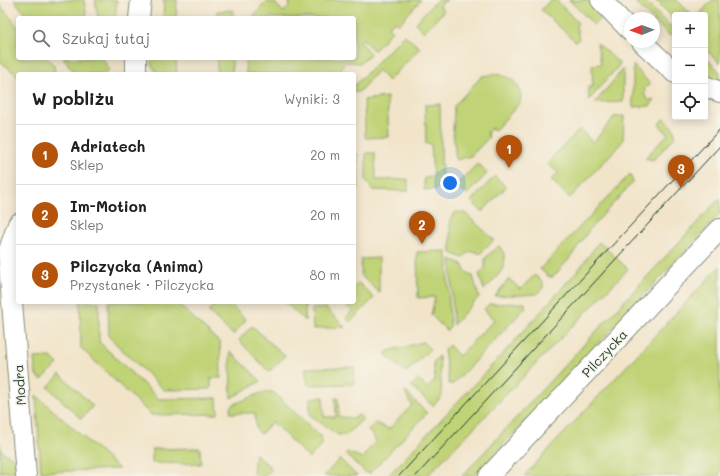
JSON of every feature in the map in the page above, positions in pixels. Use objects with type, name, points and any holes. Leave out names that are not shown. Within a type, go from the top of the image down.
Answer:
[{"type":"street","points":[[139,16],[142,0]]},
{"type":"street","points":[[601,0],[624,24]]},
{"type":"street","points":[[648,48],[672,70]]},
{"type":"street","points":[[136,60],[136,72]]},
{"type":"street","points":[[708,87],[720,92]]},
{"type":"street","name":"Pilczycka","points":[[488,476],[720,229]]},
{"type":"street","name":"Modra","points":[[16,230],[8,253],[26,476]]},
{"type":"green space","points":[[14,0],[84,0],[87,16],[27,16]]},
{"type":"green space","points":[[95,0],[117,0],[115,16],[98,16]]},
{"type":"green space","points":[[164,0],[177,0],[176,16],[163,16]]},
{"type":"green space","points":[[290,0],[421,0],[398,25],[395,21],[388,27],[392,31],[374,51],[363,39],[360,41],[370,54],[360,63],[346,62],[340,68],[344,72],[246,72],[245,60],[356,60],[356,16],[254,16],[266,2],[275,3],[283,12],[289,7]]},
{"type":"green space","points":[[437,0],[447,0],[439,5],[444,11],[424,32],[415,23]]},
{"type":"green space","points":[[550,0],[556,0],[578,23],[576,26],[579,39],[576,42],[541,10]]},
{"type":"green space","points":[[569,0],[587,0],[603,16],[594,25]]},
{"type":"green space","points":[[633,0],[644,0],[656,12],[645,12]]},
{"type":"green space","points":[[655,0],[677,0],[689,12],[672,12],[672,17]]},
{"type":"green space","points":[[712,0],[720,0],[720,63],[708,52],[708,12],[702,12]]},
{"type":"green space","points":[[0,5],[16,25],[16,60],[49,60],[54,65],[55,72],[16,72],[16,74],[0,61]]},
{"type":"green space","points":[[233,10],[233,16],[217,16],[217,11]]},
{"type":"green space","points":[[660,16],[672,28],[672,34],[670,36],[660,27]]},
{"type":"green space","points":[[404,35],[420,48],[388,81],[378,70],[360,91],[356,92],[356,84]]},
{"type":"green space","points":[[597,43],[620,64],[589,100],[588,87],[593,87],[592,65],[601,64]]},
{"type":"green space","points":[[65,60],[103,60],[109,69],[107,72],[74,72]]},
{"type":"green space","points":[[152,60],[176,60],[177,72],[157,72],[151,64]]},
{"type":"green space","points":[[217,60],[232,60],[232,72],[217,72]]},
{"type":"green space","points":[[708,60],[720,72],[720,81],[708,76]]},
{"type":"green space","points":[[633,65],[650,84],[644,89],[646,92],[644,94],[649,101],[652,99],[654,101],[650,106],[633,107]]},
{"type":"green space","points":[[623,69],[623,102],[595,103]]},
{"type":"green space","points":[[495,74],[511,79],[515,82],[520,91],[520,103],[495,130],[491,128],[487,133],[489,137],[471,156],[456,160],[453,131],[454,106],[482,76]]},
{"type":"green space","points":[[387,97],[389,137],[365,138],[364,100]]},
{"type":"green space","points":[[440,104],[442,184],[436,189],[424,190],[424,178],[433,177],[431,144],[426,144],[425,105]]},
{"type":"green space","points":[[624,116],[623,141],[570,198],[551,180],[558,173],[547,163],[580,129],[593,143],[614,117]]},
{"type":"green space","points":[[664,118],[674,129],[675,137],[653,160],[645,158],[668,134],[659,124]]},
{"type":"green space","points":[[366,153],[375,153],[376,180],[408,179],[408,191],[372,190],[366,180]]},
{"type":"green space","points":[[356,154],[358,154],[358,190],[356,188]]},
{"type":"green space","points":[[476,165],[480,165],[486,171],[486,175],[467,194],[459,190],[459,182]]},
{"type":"green space","points":[[630,174],[633,182],[589,230],[570,258],[553,277],[549,277],[540,269]]},
{"type":"green space","points":[[495,176],[506,187],[482,212],[471,201]]},
{"type":"green space","points":[[720,198],[720,214],[474,476],[462,476]]},
{"type":"green space","points":[[456,212],[465,213],[494,240],[480,254],[478,252],[471,252],[466,254],[463,258],[451,253],[450,219]]},
{"type":"green space","points":[[599,242],[628,269],[427,476],[388,476],[512,344],[579,269]]},
{"type":"green space","points":[[499,246],[505,258],[502,270],[484,290],[479,274],[485,268],[485,258]]},
{"type":"green space","points":[[447,251],[450,327],[447,331],[431,315],[435,297],[418,298],[417,252]]},
{"type":"green space","points":[[379,258],[379,292],[361,276],[361,259]]},
{"type":"green space","points":[[451,259],[462,264],[465,271],[473,276],[479,297],[453,325]]},
{"type":"green space","points":[[720,266],[720,476],[524,476]]},
{"type":"green space","points":[[535,275],[543,283],[543,288],[537,294],[495,296],[509,279],[520,289]]},
{"type":"green space","points":[[360,284],[374,298],[350,322],[346,318],[352,311],[345,304],[356,304],[356,285]]},
{"type":"green space","points":[[525,303],[525,308],[453,384],[449,384],[444,350],[449,345],[459,356],[494,320],[484,309],[489,304]]},
{"type":"green space","points":[[80,304],[99,304],[99,342],[159,399],[217,398],[218,414],[151,415],[81,348]]},
{"type":"green space","points":[[108,304],[178,304],[220,343],[221,378],[211,378],[211,389],[164,390],[109,337]]},
{"type":"green space","points":[[215,304],[230,304],[246,320],[233,335],[208,311]]},
{"type":"green space","points":[[287,304],[305,305],[305,321]]},
{"type":"green space","points":[[326,308],[345,327],[313,329],[312,309]]},
{"type":"green space","points":[[252,326],[285,356],[269,372],[239,340]]},
{"type":"green space","points":[[423,342],[430,349],[408,371],[404,371],[385,354],[388,351]]},
{"type":"green space","points":[[230,351],[261,381],[231,398]]},
{"type":"green space","points":[[439,356],[442,396],[433,406],[411,386],[418,379],[427,388],[435,380],[433,362]]},
{"type":"green space","points":[[51,357],[58,364],[42,380],[36,375],[34,358]]},
{"type":"green space","points":[[354,367],[354,384],[308,385],[305,368]]},
{"type":"green space","points":[[60,374],[93,406],[81,419],[48,387]]},
{"type":"green space","points":[[264,392],[273,392],[322,438],[322,445],[309,458],[272,422],[261,434],[256,429],[255,413],[230,413],[231,406],[234,404]]},
{"type":"green space","points":[[406,392],[427,413],[370,473],[366,473],[345,454],[347,452],[362,458],[376,441],[368,430],[375,423],[389,429],[412,405],[405,393]]},
{"type":"green space","points":[[36,395],[119,469],[41,472]]},
{"type":"green space","points":[[323,397],[324,417],[336,417],[335,398],[338,398],[339,417],[353,418],[359,415],[363,419],[346,435],[338,435],[310,415],[310,398]]},
{"type":"green space","points":[[0,443],[1,451],[15,459],[15,471],[0,472]]},
{"type":"green space","points":[[200,448],[201,464],[152,463],[152,449]]},
{"type":"green space","points":[[255,453],[272,469],[265,476],[256,476],[253,473]]},
{"type":"green space","points":[[340,459],[357,476],[324,476]]},
{"type":"tram line","points":[[399,476],[720,129]]},
{"type":"tram line","points":[[416,476],[720,146]]},
{"type":"place","name":"Adriatech","points":[[509,168]]},
{"type":"place","name":"Pilczycka (Anima)","points":[[681,188]]},
{"type":"place","name":"Im-Motion","points":[[422,244]]}]
